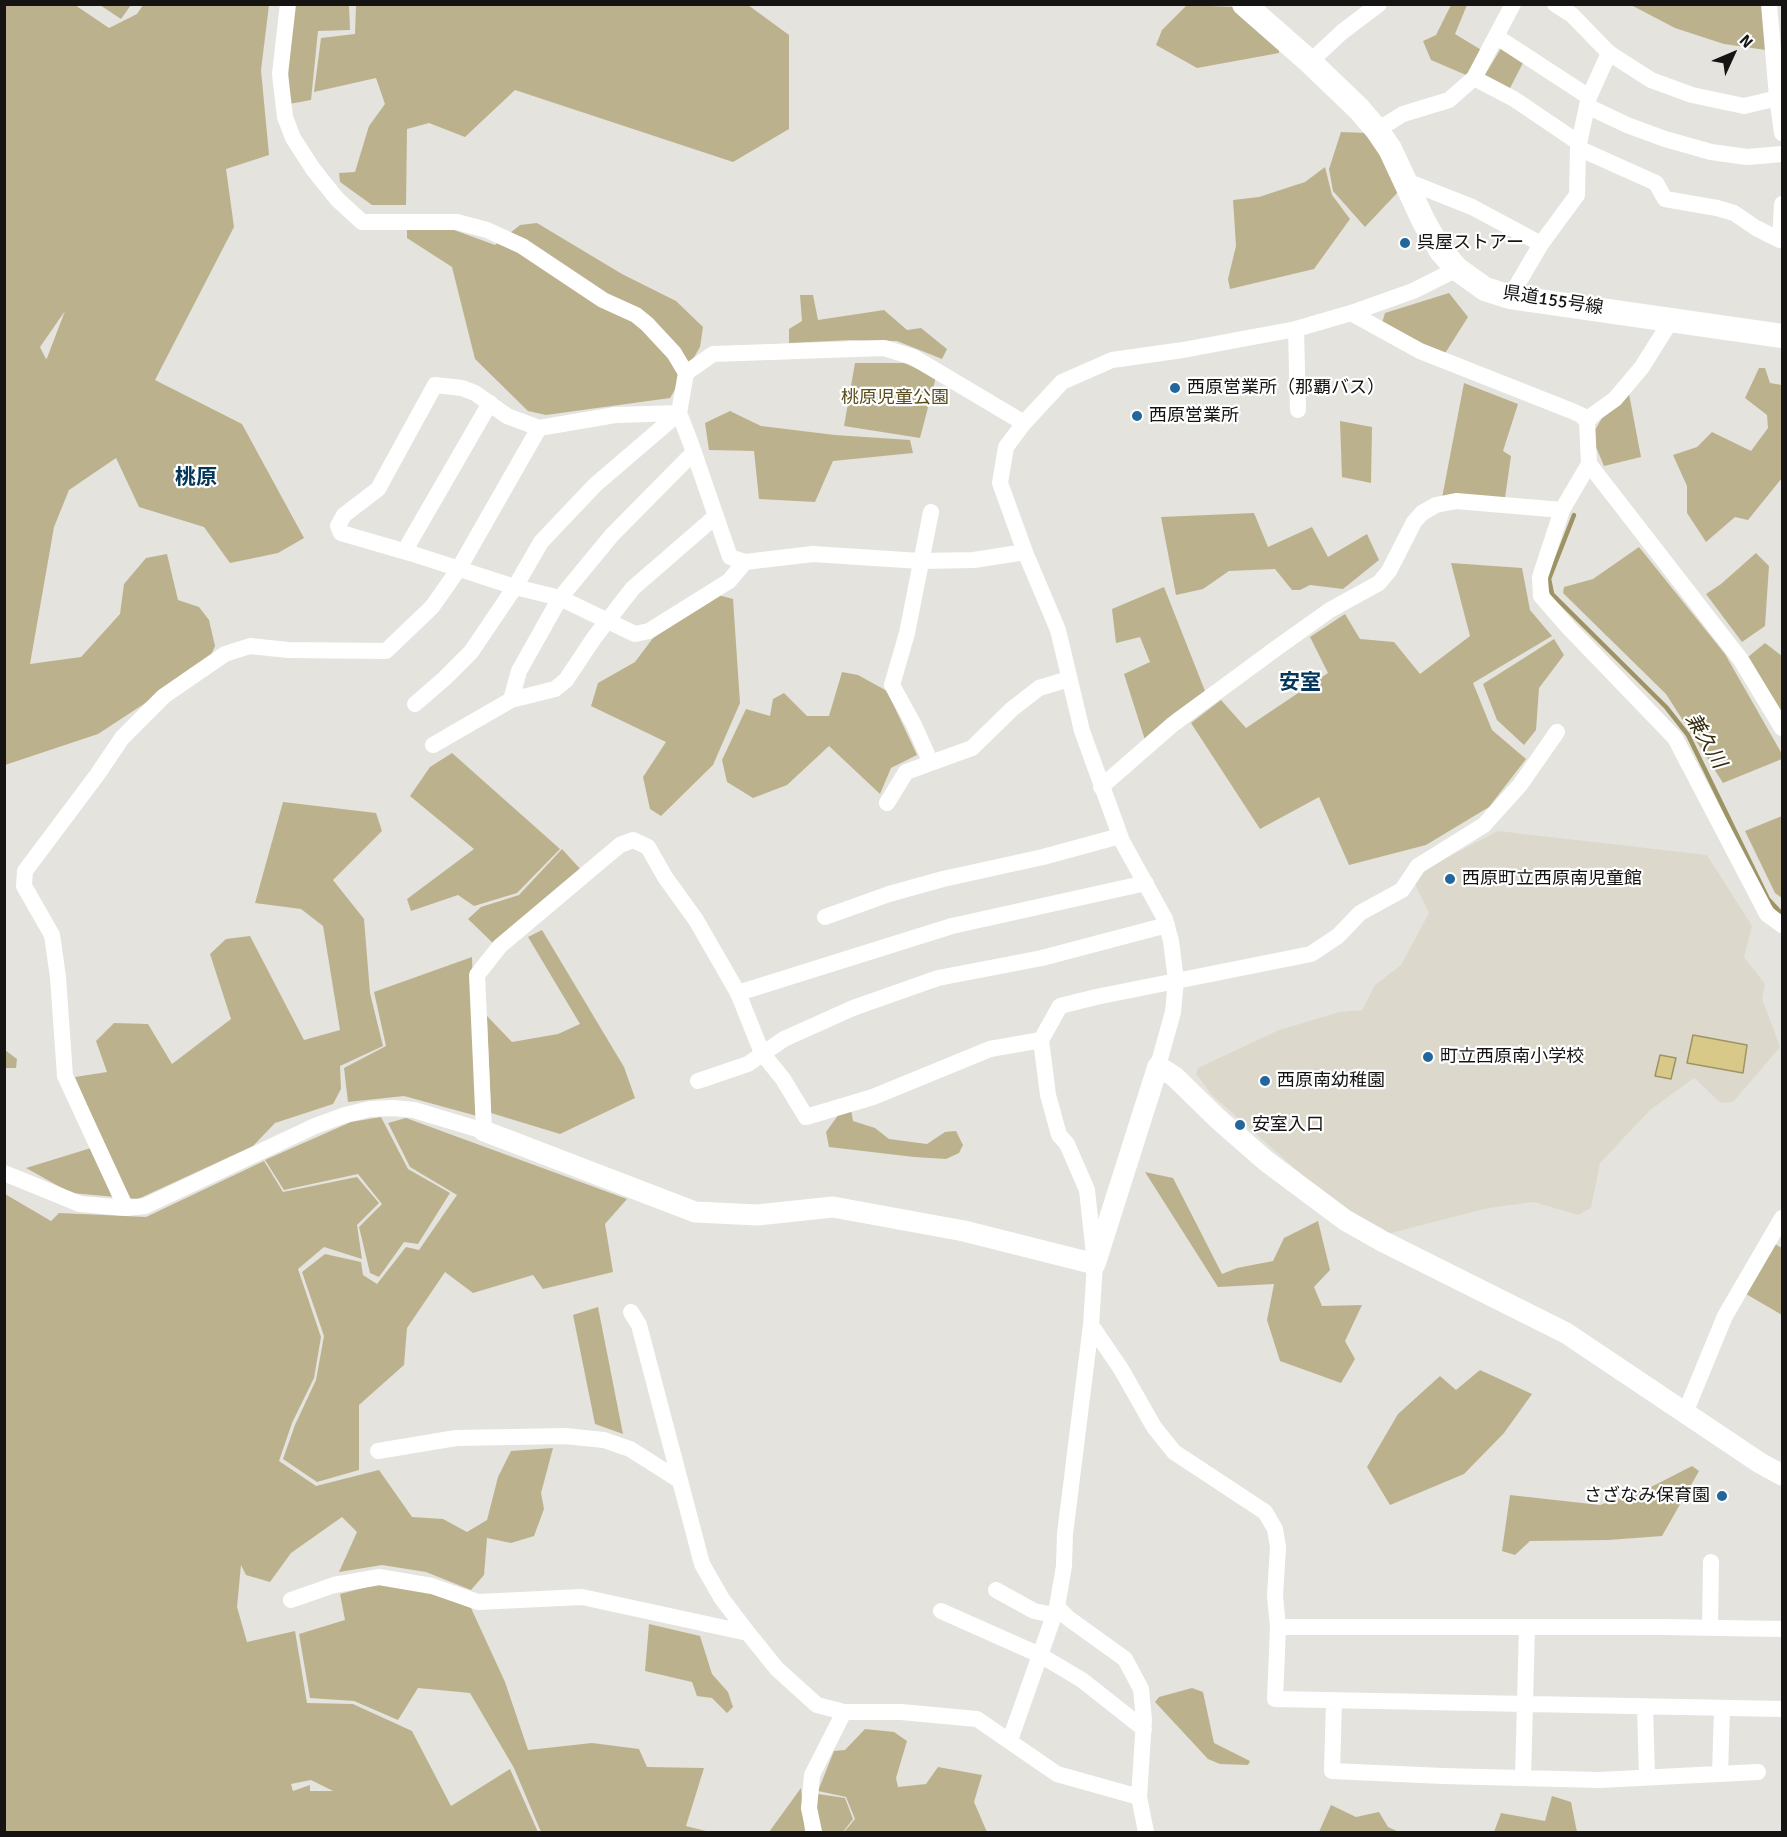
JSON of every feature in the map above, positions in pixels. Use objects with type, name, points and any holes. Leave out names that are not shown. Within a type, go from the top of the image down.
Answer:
[{"type":"main road","name":"県道155号線","points":[[1244,4],[1310,62],[1353,103],[1377,130],[1390,149],[1431,234],[1457,269],[1485,289],[1510,297],[1782,336]]},
{"type":"street","points":[[288,4],[280,74],[285,117],[293,138],[319,176],[362,222],[457,222],[487,230],[522,246],[603,300],[636,315],[674,353],[686,373],[679,413],[730,557],[745,562],[813,554],[920,561],[974,560],[1024,552]]},
{"type":"street","points":[[1310,62],[1342,32],[1379,4]]},
{"type":"street","points":[[1377,130],[1403,114],[1449,100],[1474,78],[1513,4]]},
{"type":"street","points":[[1555,4],[1572,15],[1609,53],[1651,80],[1692,95],[1744,106],[1780,97]]},
{"type":"street","points":[[1769,4],[1782,133]]},
{"type":"street","points":[[1497,36],[1588,102],[1646,132],[1711,152],[1747,157],[1782,154]]},
{"type":"street","points":[[1510,297],[1541,244],[1576,195],[1579,146],[1588,102],[1609,53]]},
{"type":"street","points":[[1474,78],[1514,99],[1579,146],[1656,183],[1665,199],[1734,213],[1780,240],[1782,204]]},
{"type":"street","points":[[1407,185],[1414,184],[1472,207],[1541,244]]},
{"type":"street","points":[[1095,1264],[1173,1012],[1175,961],[1167,925],[1120,836],[1101,787],[1082,731],[1058,630],[1024,552],[1000,483],[1006,447],[1024,423],[1062,382],[1112,360],[1183,350],[1296,329],[1413,291],[1457,269]]},
{"type":"street","points":[[1351,313],[1420,351],[1572,411],[1581,415],[1587,422],[1589,464],[1562,510],[1540,577],[1541,596],[1675,738],[1767,914],[1782,925]]},
{"type":"street","points":[[1587,422],[1615,399],[1642,367],[1672,320]]},
{"type":"street","points":[[1296,329],[1298,410]]},
{"type":"street","points":[[686,373],[713,354],[884,348],[913,357],[1024,423]]},
{"type":"street","points":[[679,413],[615,415],[539,428],[507,416],[476,393],[462,388],[435,386],[378,489],[344,515],[338,526],[341,533],[515,587],[560,598],[636,634],[649,631],[729,581],[745,562]]},
{"type":"street","points":[[410,553],[408,545],[490,403]]},
{"type":"street","points":[[415,704],[471,652],[515,587],[541,542],[595,485],[679,413]]},
{"type":"street","points":[[126,1208],[65,1076],[58,977],[52,935],[24,886],[25,871],[98,775],[122,738],[164,696],[225,654],[250,646],[288,650],[386,651],[432,607],[458,570],[539,428]]},
{"type":"street","points":[[511,700],[519,671],[560,598],[612,535],[694,452]]},
{"type":"street","points":[[1589,464],[1741,660],[1782,728]]},
{"type":"street","points":[[1101,787],[1172,725],[1268,654],[1330,610],[1378,583],[1389,571],[1414,522],[1422,513],[1436,505],[1456,501],[1562,510]]},
{"type":"street","points":[[931,763],[892,685],[907,633],[920,561],[932,512]]},
{"type":"street","points":[[433,745],[511,700],[555,689],[566,680],[633,588],[716,516]]},
{"type":"street","points":[[887,802],[906,772],[972,748],[1012,709],[1039,688],[1069,679]]},
{"type":"street","points":[[1010,1740],[1055,1611],[1065,1566],[1065,1534],[1091,1325],[1095,1264],[1087,1190],[1067,1144],[1059,1136],[1048,1095],[1041,1040],[1059,1006],[1311,954],[1338,936],[1360,913],[1402,890],[1418,866],[1484,825],[1520,785],[1557,732]]},
{"type":"street","points":[[825,917],[889,894],[942,879],[1043,857],[1120,836]]},
{"type":"street","points":[[484,1131],[477,975],[500,946],[620,845],[633,840],[648,847],[665,877],[696,920],[738,993],[762,1053],[783,1079],[806,1117],[873,1097],[990,1049],[1041,1040]]},
{"type":"street","points":[[738,993],[952,926],[1146,883]]},
{"type":"street","points":[[698,1081],[748,1064],[784,1039],[853,1008],[938,978],[1042,958],[1167,925]]},
{"type":"street","points":[[1158,1066],[1175,1077],[1266,1161],[1345,1220],[1382,1241],[1566,1333],[1760,1463],[1782,1475]]},
{"type":"street","points":[[4,1173],[80,1204],[126,1208],[145,1206],[315,1126],[370,1109],[393,1108],[414,1110],[484,1131],[695,1212],[757,1215],[833,1207],[964,1231],[1095,1264]]},
{"type":"street","points":[[1685,1413],[1725,1316],[1782,1218]]},
{"type":"street","points":[[631,1312],[639,1325],[702,1564],[722,1599],[777,1669],[817,1706],[844,1712],[901,1712],[977,1719],[1058,1774],[1139,1797]]},
{"type":"street","points":[[1091,1325],[1121,1369],[1154,1427],[1174,1452],[1265,1512],[1275,1529],[1278,1547],[1275,1596],[1278,1627],[1275,1699],[1782,1709]]},
{"type":"street","points":[[378,1451],[456,1438],[565,1436],[604,1440],[630,1449],[679,1480]]},
{"type":"street","points":[[1710,1628],[1711,1562]]},
{"type":"street","points":[[291,1600],[334,1585],[379,1577],[432,1586],[478,1602],[582,1597],[748,1633]]},
{"type":"street","points":[[996,1590],[1034,1611],[1055,1611],[1125,1659],[1141,1689],[1144,1729],[1139,1797],[1146,1833]]},
{"type":"street","points":[[941,1611],[1040,1655],[1082,1680],[1144,1729]]},
{"type":"street","points":[[1278,1627],[1782,1629]]},
{"type":"street","points":[[1523,1778],[1527,1627]]},
{"type":"street","points":[[1334,1701],[1332,1771],[1599,1780],[1758,1772]]},
{"type":"street","points":[[1645,1707],[1647,1776]]},
{"type":"street","points":[[1720,1773],[1722,1709]]},
{"type":"street","points":[[814,1833],[809,1808],[812,1775],[844,1712]]},
{"type":"shaded area","points":[[1498,831],[1707,855],[1752,926],[1744,957],[1765,984],[1762,998],[1780,1047],[1733,1102],[1721,1103],[1694,1078],[1650,1110],[1600,1163],[1591,1208],[1578,1215],[1534,1202],[1488,1208],[1387,1234],[1334,1203],[1212,1095],[1196,1074],[1198,1068],[1279,1030],[1340,1012],[1362,1010],[1375,985],[1401,965],[1429,913],[1413,880],[1425,869]]},
{"type":"shaded area","points":[[1693,1035],[1747,1045],[1743,1073],[1687,1063]]},
{"type":"shaded area","points":[[1660,1055],[1676,1058],[1671,1079],[1655,1076]]},
{"type":"green space","points":[[4,5],[75,5],[109,28],[137,14],[143,5],[269,5],[261,70],[269,155],[226,169],[234,227],[155,380],[242,424],[304,538],[278,553],[230,563],[204,527],[139,507],[116,458],[69,490],[54,527],[30,664],[81,657],[120,614],[124,584],[146,558],[167,554],[178,600],[199,607],[209,620],[215,646],[208,662],[98,734],[5,765]],"holes":[[[65,311],[47,358],[40,347]]]},
{"type":"green space","points":[[100,5],[131,5],[121,19]]},
{"type":"green space","points":[[293,5],[349,5],[350,30],[318,31],[311,100],[289,104],[288,66]]},
{"type":"green space","points":[[356,5],[748,5],[789,35],[789,129],[733,162],[515,90],[465,137],[429,123],[407,129],[406,205],[372,205],[340,182],[339,173],[355,172],[369,126],[385,104],[376,78],[314,92],[321,38],[355,34]]},
{"type":"green space","points":[[1187,5],[1234,7],[1279,46],[1279,53],[1197,68],[1156,45],[1162,30]]},
{"type":"green space","points":[[1451,5],[1467,5],[1455,34],[1483,51],[1466,75],[1431,60],[1423,41],[1436,35]]},
{"type":"green space","points":[[1631,5],[1763,5],[1766,50],[1724,44],[1675,28]]},
{"type":"green space","points":[[1503,45],[1524,61],[1508,92],[1483,78]]},
{"type":"green space","points":[[1341,132],[1367,133],[1400,190],[1365,227],[1333,191],[1329,169]]},
{"type":"green space","points":[[1325,167],[1332,195],[1350,219],[1314,269],[1230,289],[1228,279],[1236,246],[1233,200],[1259,197],[1305,182]]},
{"type":"green space","points":[[537,223],[622,274],[676,301],[703,327],[700,347],[670,398],[546,415],[528,411],[475,359],[452,267],[407,238],[407,229],[454,230],[495,245],[520,225]]},
{"type":"green space","points":[[1449,293],[1468,317],[1444,355],[1382,323],[1385,313]]},
{"type":"green space","points":[[800,295],[813,295],[818,320],[884,310],[907,330],[921,328],[947,349],[942,359],[897,341],[851,340],[789,343],[789,329],[802,321]]},
{"type":"green space","name":"桃原児童公園","points":[[855,363],[904,363],[936,377],[920,438],[844,426]]},
{"type":"green space","points":[[1759,368],[1765,368],[1770,383],[1782,385],[1782,478],[1748,520],[1735,517],[1706,542],[1687,513],[1687,486],[1673,455],[1697,447],[1712,432],[1751,451],[1768,428],[1767,415],[1745,398]]},
{"type":"green space","points":[[1464,383],[1518,404],[1503,451],[1511,456],[1505,498],[1442,498]]},
{"type":"green space","points":[[1629,394],[1641,457],[1604,466],[1596,447],[1595,430],[1602,418]]},
{"type":"green space","points":[[730,411],[761,426],[835,435],[910,440],[913,453],[833,461],[815,502],[759,499],[754,451],[709,450],[705,423]]},
{"type":"green space","points":[[1340,421],[1372,427],[1371,483],[1342,477]]},
{"type":"green space","points":[[1254,513],[1268,547],[1312,527],[1328,557],[1367,534],[1379,560],[1343,589],[1310,585],[1300,590],[1292,590],[1275,569],[1229,571],[1203,589],[1176,595],[1161,517]]},
{"type":"green space","points":[[1639,547],[1725,654],[1782,754],[1782,759],[1723,783],[1666,694],[1563,593],[1564,587],[1593,579]]},
{"type":"green space","points":[[1756,553],[1769,566],[1765,626],[1742,642],[1706,594]]},
{"type":"green space","points":[[1451,563],[1522,568],[1530,610],[1552,636],[1473,683],[1492,730],[1526,759],[1489,807],[1426,845],[1349,865],[1319,797],[1260,829],[1191,723],[1221,700],[1246,728],[1328,673],[1310,637],[1345,614],[1360,639],[1394,642],[1420,674],[1470,636]]},
{"type":"green space","points":[[1164,587],[1205,691],[1173,714],[1145,740],[1124,674],[1150,662],[1140,637],[1116,643],[1112,609]]},
{"type":"green space","points":[[718,595],[733,599],[740,703],[713,765],[661,816],[650,809],[643,777],[666,742],[591,706],[598,683],[635,662],[656,634]]},
{"type":"green space","points":[[1554,639],[1564,655],[1539,688],[1536,730],[1524,745],[1497,720],[1483,684]]},
{"type":"green space","points":[[1765,643],[1782,656],[1782,712],[1748,657]]},
{"type":"green space","points":[[842,672],[858,675],[887,691],[917,755],[891,768],[880,794],[829,746],[787,785],[753,798],[727,782],[722,760],[746,709],[770,716],[773,699],[784,693],[807,716],[829,716]]},
{"type":"green space","points":[[452,753],[560,849],[517,893],[474,906],[458,895],[411,911],[407,899],[474,849],[410,796],[430,767]]},
{"type":"green space","points":[[283,802],[376,813],[382,831],[333,880],[364,919],[370,993],[383,1046],[340,1066],[341,1089],[333,1104],[275,1123],[253,1146],[138,1199],[71,1193],[26,1168],[104,1144],[75,1077],[107,1072],[96,1041],[114,1023],[148,1024],[172,1064],[231,1019],[210,954],[226,939],[250,936],[304,1040],[340,1030],[323,926],[301,909],[255,903]]},
{"type":"green space","points":[[1782,816],[1782,898],[1775,893],[1745,831]]},
{"type":"green space","points":[[562,849],[583,872],[495,945],[468,919],[481,907],[519,895]]},
{"type":"green space","points":[[542,930],[624,1067],[635,1098],[560,1134],[491,1113],[487,1016],[512,1042],[558,1034],[580,1024],[528,937]]},
{"type":"green space","points":[[472,957],[477,1116],[404,1096],[348,1102],[344,1068],[386,1046],[374,992]]},
{"type":"green space","points":[[5,1050],[17,1059],[16,1068],[5,1068]]},
{"type":"green space","points":[[844,1107],[851,1109],[853,1121],[875,1128],[889,1139],[927,1144],[945,1132],[956,1131],[963,1145],[959,1153],[946,1159],[829,1147],[826,1132]]},
{"type":"green space","points":[[381,1117],[408,1169],[450,1193],[418,1244],[404,1242],[379,1277],[370,1273],[359,1227],[382,1204],[358,1174],[284,1190],[265,1160],[351,1122]]},
{"type":"green space","points":[[406,1118],[627,1199],[605,1224],[613,1272],[543,1289],[533,1275],[473,1293],[445,1272],[407,1328],[404,1365],[359,1405],[359,1470],[317,1482],[283,1459],[295,1425],[316,1380],[324,1336],[302,1272],[325,1254],[361,1262],[363,1275],[377,1284],[406,1247],[419,1250],[457,1195],[410,1167],[388,1123]]},
{"type":"green space","points":[[264,1161],[283,1192],[357,1177],[379,1203],[357,1225],[362,1259],[324,1247],[298,1269],[321,1337],[314,1378],[292,1423],[279,1461],[316,1486],[379,1470],[412,1517],[443,1519],[467,1532],[487,1520],[498,1477],[511,1451],[553,1448],[541,1493],[544,1509],[534,1536],[511,1543],[487,1538],[484,1575],[471,1590],[426,1572],[382,1565],[339,1572],[357,1532],[342,1517],[291,1553],[270,1582],[246,1575],[241,1565],[237,1607],[247,1642],[295,1631],[307,1703],[353,1704],[412,1731],[451,1806],[510,1769],[538,1832],[5,1832],[5,1194],[51,1221],[59,1213],[146,1217]],"holes":[[[311,1780],[333,1791],[310,1791],[310,1785],[293,1791],[291,1784]]]},
{"type":"green space","points":[[1145,1172],[1173,1178],[1222,1274],[1237,1268],[1273,1261],[1284,1238],[1318,1221],[1330,1270],[1314,1287],[1322,1306],[1362,1305],[1345,1341],[1355,1359],[1341,1383],[1280,1361],[1267,1320],[1274,1284],[1218,1287]]},
{"type":"green space","points":[[1775,1244],[1782,1248],[1782,1315],[1746,1294]]},
{"type":"green space","points":[[598,1307],[623,1434],[595,1424],[573,1315]]},
{"type":"green space","points":[[1480,1370],[1532,1394],[1504,1433],[1464,1474],[1390,1505],[1367,1467],[1398,1414],[1440,1376],[1456,1390]]},
{"type":"green space","points":[[1692,1466],[1699,1471],[1662,1536],[1608,1540],[1530,1541],[1515,1555],[1502,1551],[1510,1495],[1600,1505],[1651,1487]]},
{"type":"green space","points":[[379,1584],[435,1591],[471,1608],[505,1682],[528,1750],[592,1743],[639,1749],[647,1767],[704,1768],[686,1826],[710,1832],[541,1832],[514,1768],[470,1693],[418,1688],[398,1720],[354,1701],[310,1698],[299,1634],[345,1620],[340,1594]]},
{"type":"green space","points":[[649,1624],[700,1636],[712,1674],[728,1692],[733,1707],[727,1713],[712,1698],[697,1696],[692,1682],[645,1671]]},
{"type":"green space","points":[[1192,1688],[1203,1692],[1214,1743],[1250,1761],[1248,1765],[1220,1764],[1208,1759],[1155,1702],[1159,1697]]},
{"type":"green space","points":[[865,1729],[894,1732],[907,1741],[896,1778],[898,1787],[926,1784],[938,1767],[982,1775],[974,1802],[987,1832],[844,1832],[855,1819],[846,1797],[818,1791],[834,1751],[845,1750]]},
{"type":"green space","points":[[801,1788],[805,1832],[769,1832]]},
{"type":"green space","points":[[818,1794],[845,1798],[853,1819],[843,1832],[822,1832],[816,1812]]},
{"type":"green space","points":[[1552,1796],[1571,1802],[1577,1832],[1494,1832],[1501,1813],[1545,1821]]},
{"type":"green space","points":[[1331,1805],[1356,1817],[1379,1812],[1388,1827],[1399,1832],[1319,1832]]},
{"type":"waterway","name":"兼久川","points":[[1574,515],[1549,579],[1552,594],[1666,707],[1688,735],[1768,899],[1782,914]]},
{"type":"place","name":"呉屋ストアー","points":[[1405,243]]},
{"type":"place","name":"西原営業所（那覇バス）","points":[[1175,388]]},
{"type":"place","name":"西原営業所","points":[[1137,416]]},
{"type":"place","name":"西原町立西原南児童館","points":[[1450,879]]},
{"type":"place","name":"町立西原南小学校","points":[[1428,1057]]},
{"type":"place","name":"西原南幼稚園","points":[[1265,1081]]},
{"type":"place","name":"安室入口","points":[[1240,1125]]},
{"type":"place","name":"さざなみ保育園","points":[[1722,1496]]},
{"type":"district","name":"桃原","points":[[196,478]]},
{"type":"district","name":"安室","points":[[1300,683]]}]
